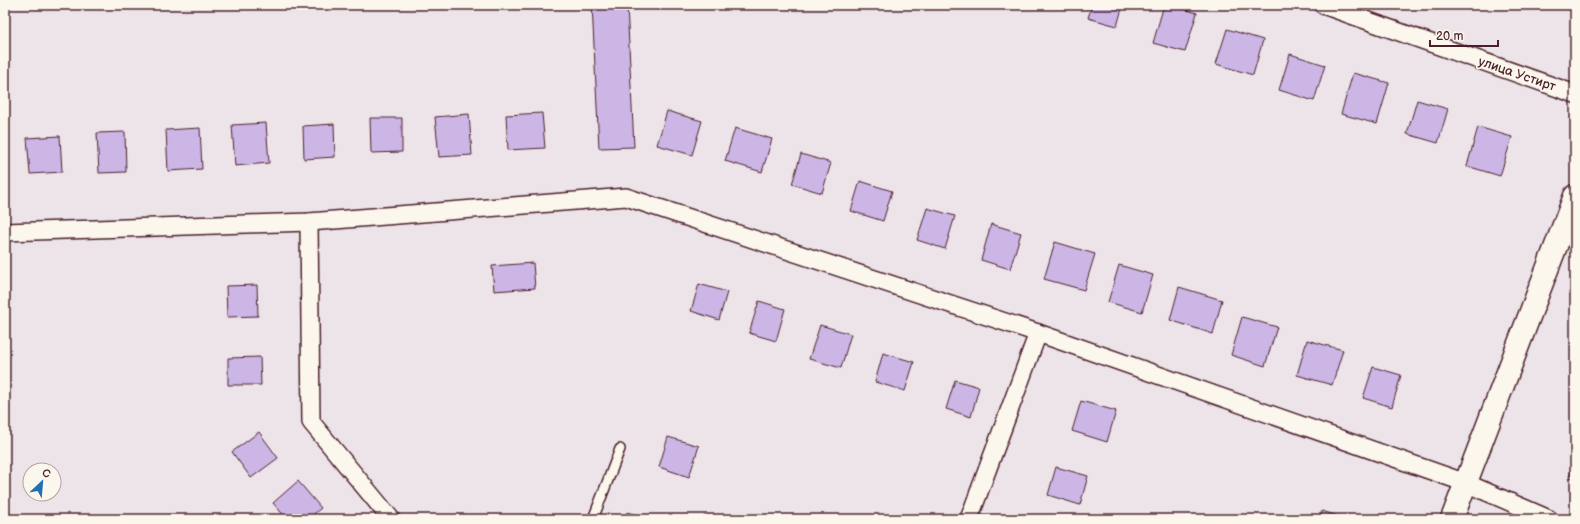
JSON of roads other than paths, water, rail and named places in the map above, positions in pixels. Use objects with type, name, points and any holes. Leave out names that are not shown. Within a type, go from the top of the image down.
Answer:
[{"type":"street","name":"улица Устирт","points":[[1323,5],[1575,94]]},
{"type":"street","points":[[1452,519],[1575,196]]},
{"type":"street","points":[[5,232],[309,222],[626,197],[1038,333],[1466,484],[1549,519]]},
{"type":"street","points":[[309,222],[311,422],[391,519]]},
{"type":"street","points":[[969,519],[1038,333]]},
{"type":"lane","points":[[593,519],[620,449]]}]
